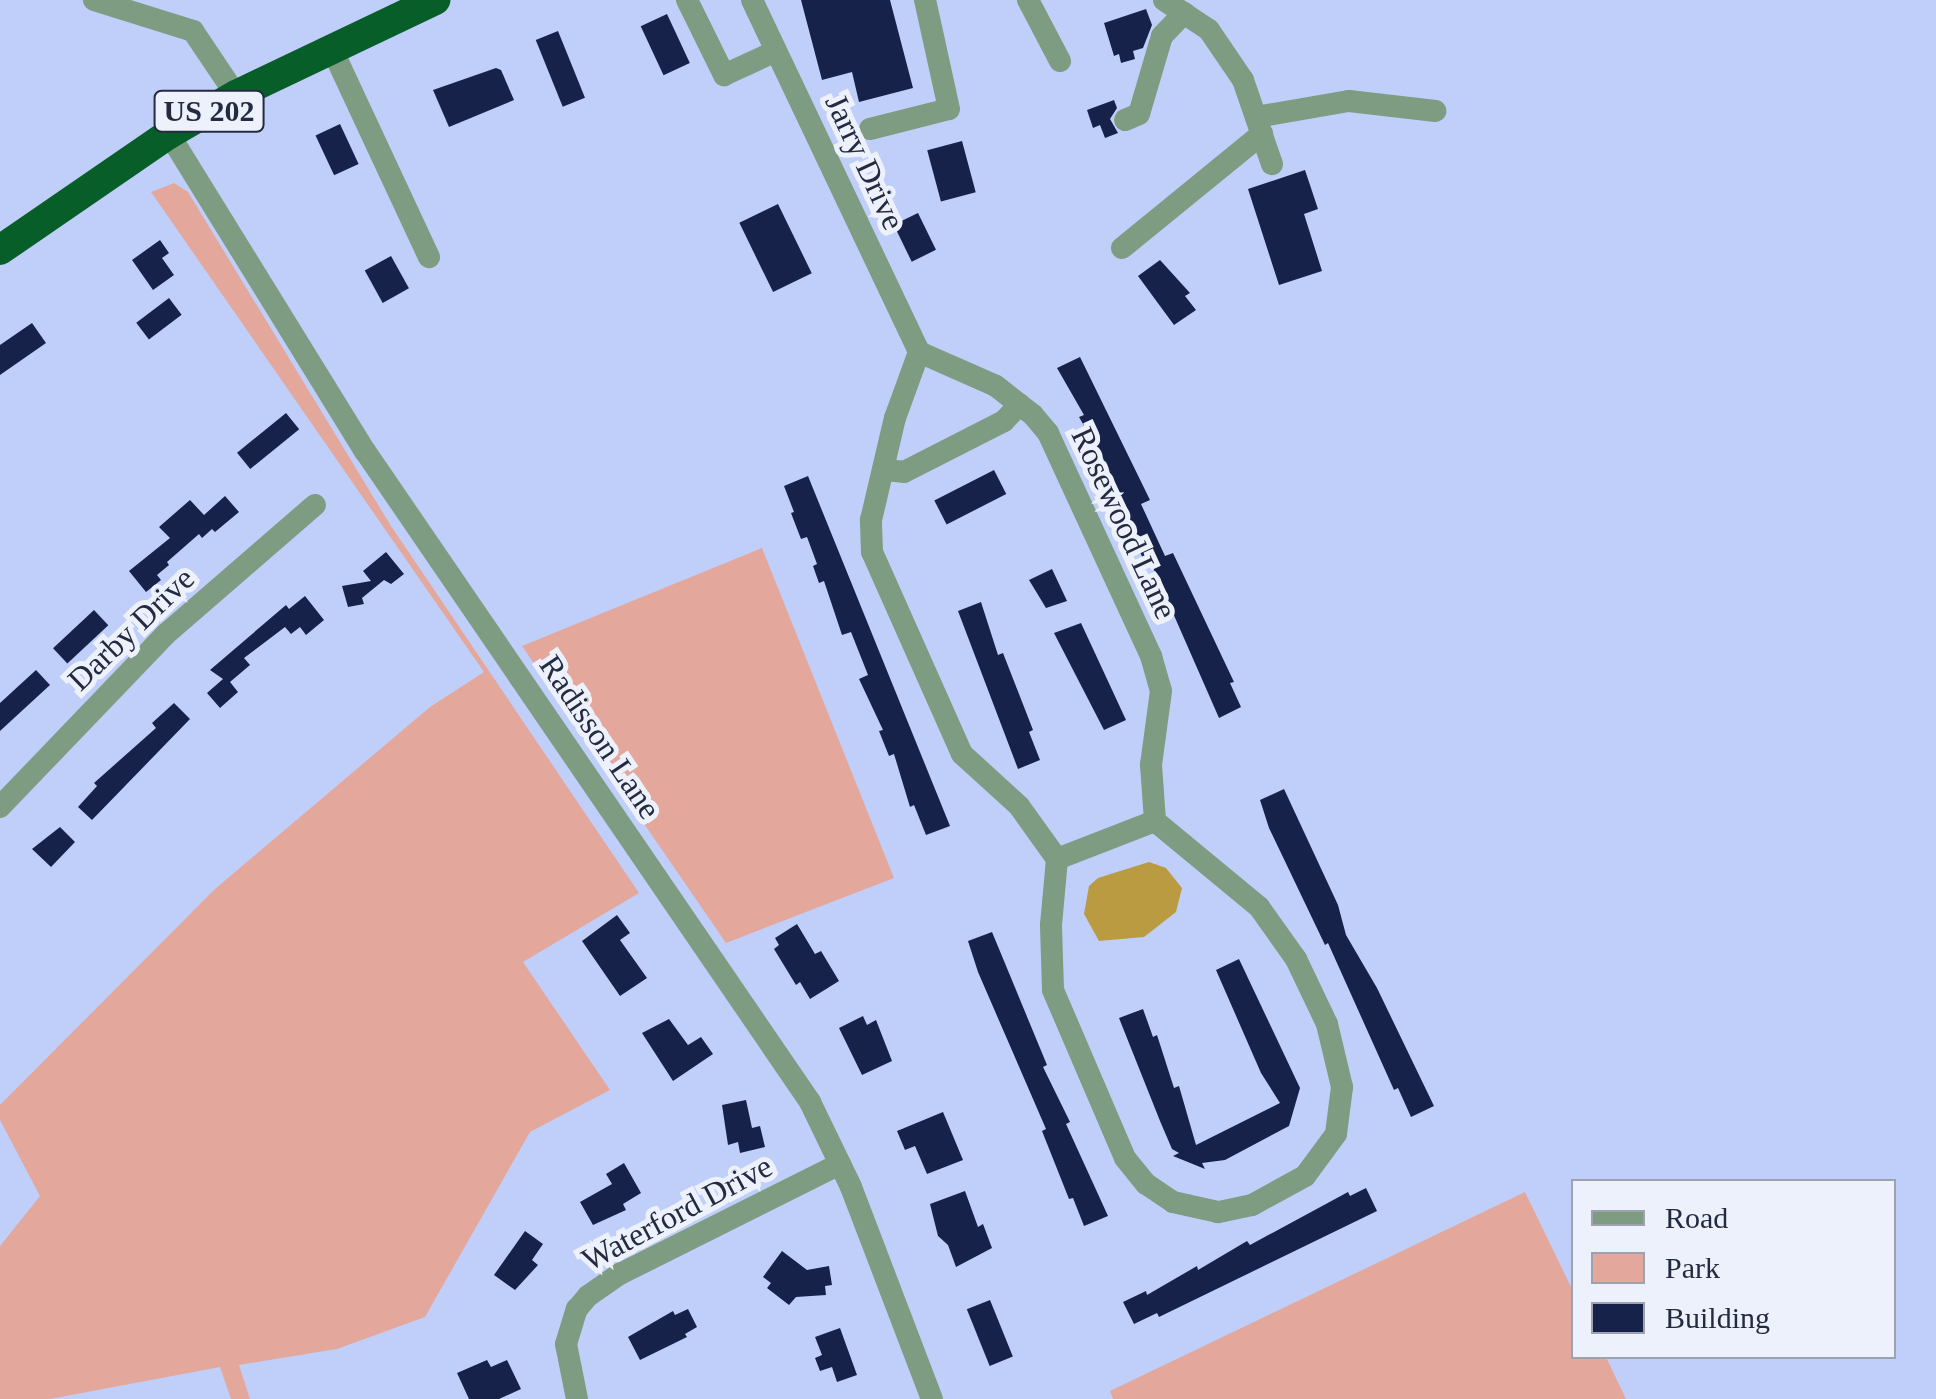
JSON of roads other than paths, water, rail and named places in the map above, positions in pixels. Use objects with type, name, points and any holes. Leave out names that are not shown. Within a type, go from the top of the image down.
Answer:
[{"type":"highway","name":"US 202","points":[[0,250],[169,134],[236,95],[331,46],[435,0]]},
{"type":"street","points":[[94,0],[193,31],[236,95]]},
{"type":"street","points":[[687,0],[724,75],[776,51]]},
{"type":"street","name":"Jarry Drive","points":[[752,0],[919,352]]},
{"type":"street","points":[[870,129],[949,109],[924,0]]},
{"type":"street","points":[[1028,0],[1060,61]]},
{"type":"street","points":[[1164,0],[1209,30],[1243,80],[1272,164]]},
{"type":"street","points":[[1125,120],[1139,114],[1162,36],[1184,14]]},
{"type":"street","points":[[331,46],[429,256]]},
{"type":"street","points":[[1122,248],[1259,126],[1349,101],[1435,111]]},
{"type":"street","name":"Radisson Lane","points":[[169,134],[365,451],[800,1085],[840,1164],[932,1399]]},
{"type":"street","points":[[919,352],[871,520],[872,552],[953,737],[973,768],[1034,822],[1057,859],[1050,926],[1053,990],[1119,1148],[1146,1184],[1173,1202],[1218,1212],[1252,1205],[1305,1176],[1328,1150],[1342,1103],[1337,1054],[1318,1002],[1273,923],[1245,894],[1155,821],[1057,859]]},
{"type":"street","name":"Rosewood Lane","points":[[919,352],[980,376],[1020,404],[1048,433],[1151,656],[1161,691],[1151,764],[1155,821]]},
{"type":"street","points":[[883,470],[904,472],[1004,421],[1020,404]]},
{"type":"street","name":"Darby Drive","points":[[0,807],[166,634],[314,506]]},
{"type":"street","name":"Waterford Drive","points":[[577,1399],[566,1344],[578,1309],[588,1296],[620,1274],[840,1164]]}]
